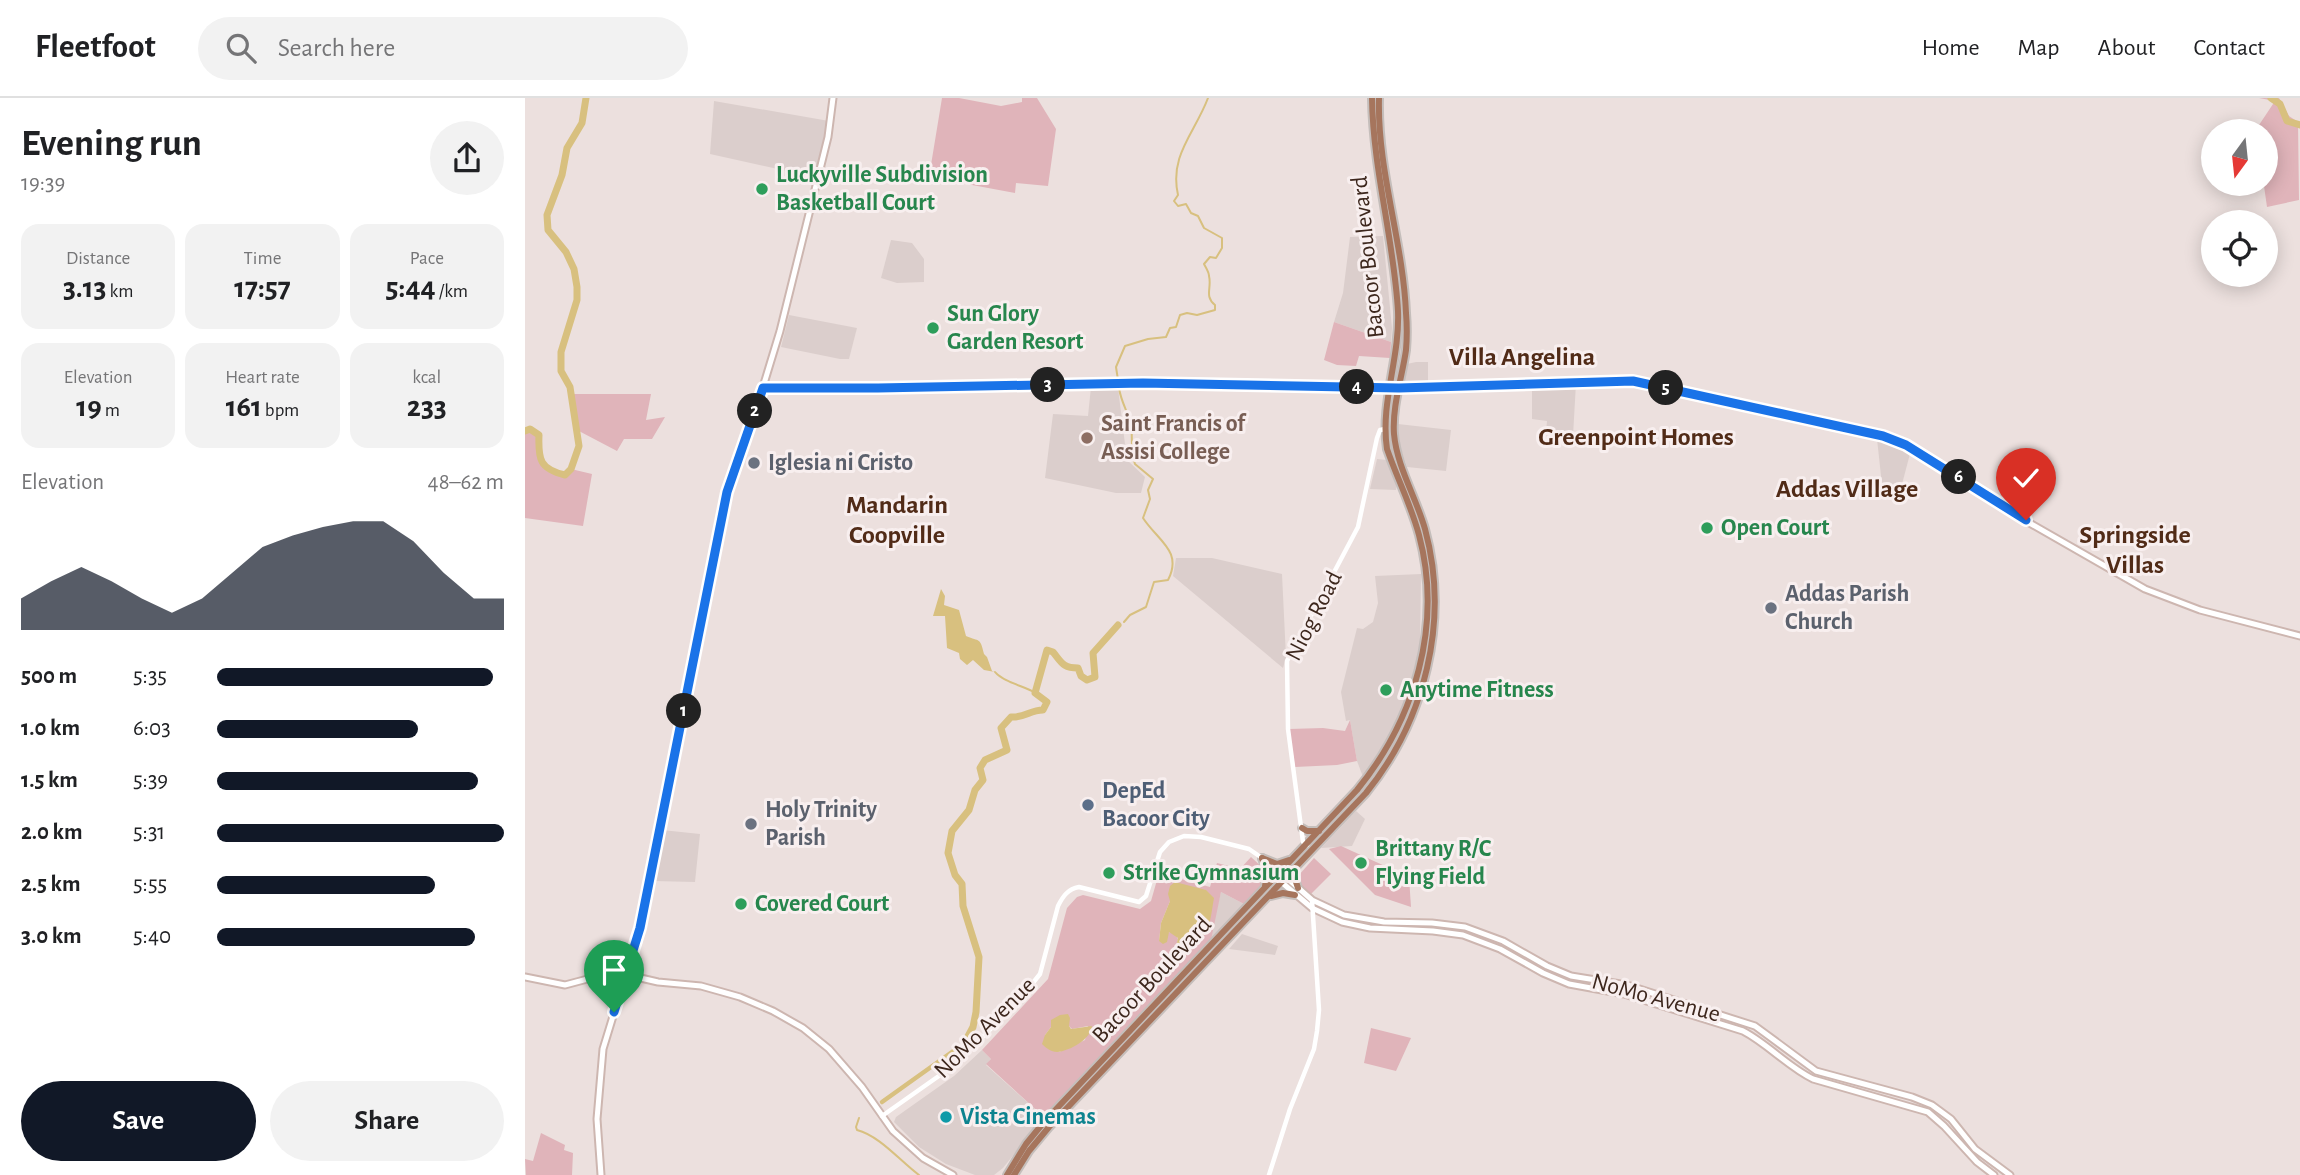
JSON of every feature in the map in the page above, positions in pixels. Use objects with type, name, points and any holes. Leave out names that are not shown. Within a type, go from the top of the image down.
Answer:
[{"type":"main road","points":[[600,1175],[597,1119],[600,1067],[640,928],[727,492],[763,388],[819,177],[834,98]]},
{"type":"main road","name":"Bacoor Boulevard","points":[[1014,1175],[1049,1127],[1296,868],[1319,831],[1394,745],[1416,683],[1424,646],[1427,582],[1421,546],[1387,449],[1385,429],[1398,348],[1398,312],[1374,134],[1372,98]]},
{"type":"main road","name":"Bacoor Boulevard","points":[[1004,1175],[1044,1122],[1294,858],[1310,848],[1370,787],[1423,685],[1434,618],[1430,554],[1422,520],[1399,459],[1394,435],[1406,350],[1406,311],[1381,134],[1379,98]]},
{"type":"main road","points":[[763,388],[1143,383],[1399,388],[1633,381],[1873,433],[1906,445],[2031,523],[2145,589],[2200,610],[2300,636]]},
{"type":"main road","points":[[1401,488],[1409,485]]},
{"type":"main road","points":[[1302,828],[1319,831]]},
{"type":"main road","points":[[1262,858],[1281,864],[1294,858]]},
{"type":"main road","points":[[1262,858],[1267,874],[1265,888]]},
{"type":"main road","points":[[1269,896],[1297,892],[1296,868]]},
{"type":"main road","name":"NoMo Avenue","points":[[1278,875],[1287,878],[1313,908],[1330,917],[1357,926],[1384,930],[1464,935],[1500,949],[1569,984],[1623,994],[1734,1028],[1752,1036],[1813,1079],[1920,1108],[1938,1119],[1968,1154],[1994,1175]]},
{"type":"main road","name":"NoMo Avenue","points":[[1278,875],[1281,884],[1333,911],[1358,919],[1465,927],[1503,941],[1571,976],[1627,985],[1755,1026],[1816,1071],[1924,1101],[1944,1112],[1975,1149],[2010,1175]]},
{"type":"main road","points":[[525,977],[565,985],[610,973],[627,974],[729,993],[791,1020],[839,1059],[893,1131],[915,1152],[953,1175]]},
{"type":"main road","points":[[1569,984],[1571,976]]},
{"type":"street","name":"Niog Road","points":[[1310,848],[1303,842],[1288,729],[1287,662],[1358,527],[1377,438],[1380,430],[1385,429]]},
{"type":"street","name":"NoMo Avenue","points":[[882,1116],[953,1066],[1016,1004],[1040,974],[1058,906],[1067,892],[1079,887],[1139,902],[1146,896],[1160,852],[1169,842],[1184,836],[1242,846],[1262,858],[1278,875]]},
{"type":"street","points":[[1269,1175],[1290,1109],[1314,1049],[1319,1010],[1312,900]]},
{"type":"shaded area","points":[[942,98],[959,98],[1001,106],[1022,102],[1022,98],[1037,98],[1056,129],[1048,186],[1016,183],[1015,193],[929,177]]},
{"type":"shaded area","points":[[2259,98],[2279,98],[2289,116],[2298,122],[2299,200],[2267,207],[2265,196],[2279,196],[2279,119],[2263,119],[2275,101]]},
{"type":"shaded area","points":[[714,101],[829,121],[819,178],[710,154]]},
{"type":"shaded area","points":[[1383,236],[1391,342],[1334,322],[1343,293],[1350,237]]},
{"type":"shaded area","points":[[891,240],[912,243],[924,259],[924,282],[897,283],[881,278]]},
{"type":"shaded area","points":[[789,315],[857,328],[849,359],[781,347]]},
{"type":"shaded area","points":[[1334,322],[1391,342],[1390,358],[1359,356],[1356,366],[1337,365],[1324,360]]},
{"type":"shaded area","points":[[1428,362],[1428,384],[1404,385],[1407,364]]},
{"type":"shaded area","points":[[1576,383],[1573,436],[1546,432],[1547,421],[1532,419],[1532,385]]},
{"type":"shaded area","name":"Saint Francis of Assisi College","points":[[1091,387],[1118,388],[1127,460],[1145,477],[1141,493],[1116,493],[1045,478],[1053,414],[1088,416]]},
{"type":"shaded area","points":[[571,394],[651,394],[646,420],[665,417],[652,439],[624,439],[617,451],[577,430]]},
{"type":"shaded area","points":[[1398,424],[1451,430],[1446,471],[1407,467],[1400,446]]},
{"type":"shaded area","points":[[530,429],[539,435],[540,457],[550,470],[565,475],[571,469],[592,474],[583,526],[525,518],[525,431]]},
{"type":"shaded area","points":[[1877,439],[1911,450],[1901,488],[1882,485]]},
{"type":"shaded area","points":[[1377,459],[1387,460],[1397,484],[1396,490],[1370,489]]},
{"type":"shaded area","points":[[1176,558],[1212,558],[1282,574],[1286,657],[1283,668],[1173,576]]},
{"type":"shaded area","points":[[1421,574],[1420,646],[1412,681],[1396,724],[1363,777],[1357,761],[1350,720],[1346,721],[1341,692],[1357,628],[1363,629],[1373,622],[1378,603],[1375,576]]},
{"type":"shaded area","points":[[941,589],[945,596],[944,605],[959,610],[966,636],[980,642],[992,671],[995,672],[984,670],[973,660],[967,665],[960,659],[959,653],[947,648],[945,616],[933,616]]},
{"type":"shaded area","points":[[1350,720],[1357,761],[1295,767],[1289,729],[1323,728],[1345,731]]},
{"type":"shaded area","points":[[1356,811],[1365,819],[1352,846],[1321,848]]},
{"type":"shaded area","points":[[662,830],[700,834],[695,882],[653,881]]},
{"type":"shaded area","name":"Brittany R/C Flying Field","points":[[1341,846],[1409,877],[1411,907],[1375,895],[1329,849]]},
{"type":"shaded area","points":[[1251,857],[1263,868],[1265,881],[1244,904],[1221,892],[1211,940],[1044,1117],[986,1064],[991,1059],[982,1050],[1048,979],[1067,908],[1077,897],[1083,895],[1140,909],[1151,901],[1159,873],[1210,887],[1217,863],[1240,869]],"holes":[[[1170,901],[1194,945],[1173,968],[1164,962],[1176,947],[1178,939],[1175,934],[1169,932],[1159,941],[1161,923]],[[1069,1026],[1072,1029],[1088,1026],[1085,1040],[1059,1052],[1045,1035],[1051,1027]]]},
{"type":"shaded area","points":[[1314,858],[1331,874],[1311,894],[1299,883],[1299,875]]},
{"type":"shaded area","points":[[1175,882],[1206,890],[1214,898],[1206,932],[1181,961],[1170,968],[1164,966],[1164,962],[1176,947],[1178,938],[1169,932],[1167,942],[1163,944],[1159,941],[1161,923],[1170,901],[1170,886]]},
{"type":"shaded area","points":[[1221,892],[1244,904],[1211,940],[1209,939]]},
{"type":"shaded area","points":[[1242,934],[1278,946],[1275,955],[1229,949]]},
{"type":"shaded area","points":[[1068,1014],[1071,1029],[1092,1026],[1091,1031],[1074,1047],[1051,1051],[1042,1044],[1051,1027],[1051,1020]]},
{"type":"shaded area","points":[[1371,1028],[1411,1038],[1396,1071],[1364,1063]]},
{"type":"shaded area","points":[[982,1050],[991,1059],[986,1065],[1044,1117],[1003,1168],[994,1175],[975,1175],[946,1164],[919,1147],[894,1122],[896,1117],[954,1076]]},
{"type":"shaded area","points":[[541,1133],[565,1145],[564,1150],[573,1153],[572,1175],[526,1175],[525,1159],[533,1161]]},
{"type":"waterway","points":[[525,431],[530,429],[539,435],[540,457],[550,470],[565,475],[571,469],[579,446],[570,387],[561,371],[561,352],[577,300],[577,287],[574,269],[566,252],[548,230],[547,215],[562,175],[567,148],[582,123],[586,98]]},
{"type":"waterway","points":[[1118,380],[1116,367],[1125,346],[1166,337],[1170,328],[1176,327],[1180,315],[1197,315],[1215,310],[1209,295],[1209,274],[1204,264],[1210,257],[1216,258],[1222,248],[1222,238],[1204,228],[1198,216],[1191,213],[1186,204],[1178,206],[1174,201],[1178,195],[1176,181],[1180,156],[1208,98]]},
{"type":"waterway","points":[[2271,98],[2280,104],[2287,121],[2300,125]]},
{"type":"waterway","points":[[1119,388],[1131,425],[1135,464],[1153,479],[1148,490],[1150,499],[1143,518],[1167,547],[1173,561],[1168,580],[1154,582],[1146,607],[1130,615],[1124,622]]},
{"type":"waterway","points":[[965,1042],[973,1027],[976,1012],[979,957],[963,906],[962,884],[955,875],[948,853],[952,831],[969,810],[975,790],[983,780],[980,768],[985,760],[1007,750],[1001,728],[1011,717],[1043,710],[1047,702],[1035,693],[1047,650],[1053,652],[1066,666],[1078,668],[1081,676],[1087,680],[1095,677],[1093,653],[1118,625]]},
{"type":"waterway","points":[[995,672],[1003,679],[1036,693]]},
{"type":"waterway","points":[[882,1102],[959,1047]]},
{"type":"waterway","points":[[859,1118],[857,1130],[882,1143],[919,1175]]},
{"type":"place","name":"Luckyville Subdivision Basketball Court","points":[[762,189]]},
{"type":"place","name":"Sun Glory Garden Resort","points":[[933,328]]},
{"type":"place","name":"Saint Francis of Assisi College","points":[[1087,438]]},
{"type":"place","name":"Iglesia ni Cristo","points":[[754,463]]},
{"type":"place","name":"Open Court","points":[[1707,528]]},
{"type":"place","name":"Addas Parish Church","points":[[1771,608]]},
{"type":"place","name":"Anytime Fitness","points":[[1386,690]]},
{"type":"place","name":"DepEd Bacoor City","points":[[1088,805]]},
{"type":"place","name":"Holy Trinity Parish","points":[[751,824]]},
{"type":"place","name":"Brittany R/C Flying Field","points":[[1361,863]]},
{"type":"place","name":"Strike Gymnasium","points":[[1109,873]]},
{"type":"place","name":"Covered Court","points":[[741,904]]},
{"type":"place","name":"Vista Cinemas","points":[[946,1117]]},
{"type":"district","name":"Villa Angelina","points":[[1522,357]]},
{"type":"district","name":"Greenpoint Homes","points":[[1636,437]]},
{"type":"district","name":"Addas Village","points":[[1847,489]]},
{"type":"district","name":"Mandarin Coopville","points":[[897,520]]},
{"type":"district","name":"Springside Villas","points":[[2135,550]]},
{"type":"route","points":[[614,1012],[640,928],[727,492],[763,388],[1143,383],[1399,388],[1633,381],[1883,436],[1906,445],[2026,520]]}]
